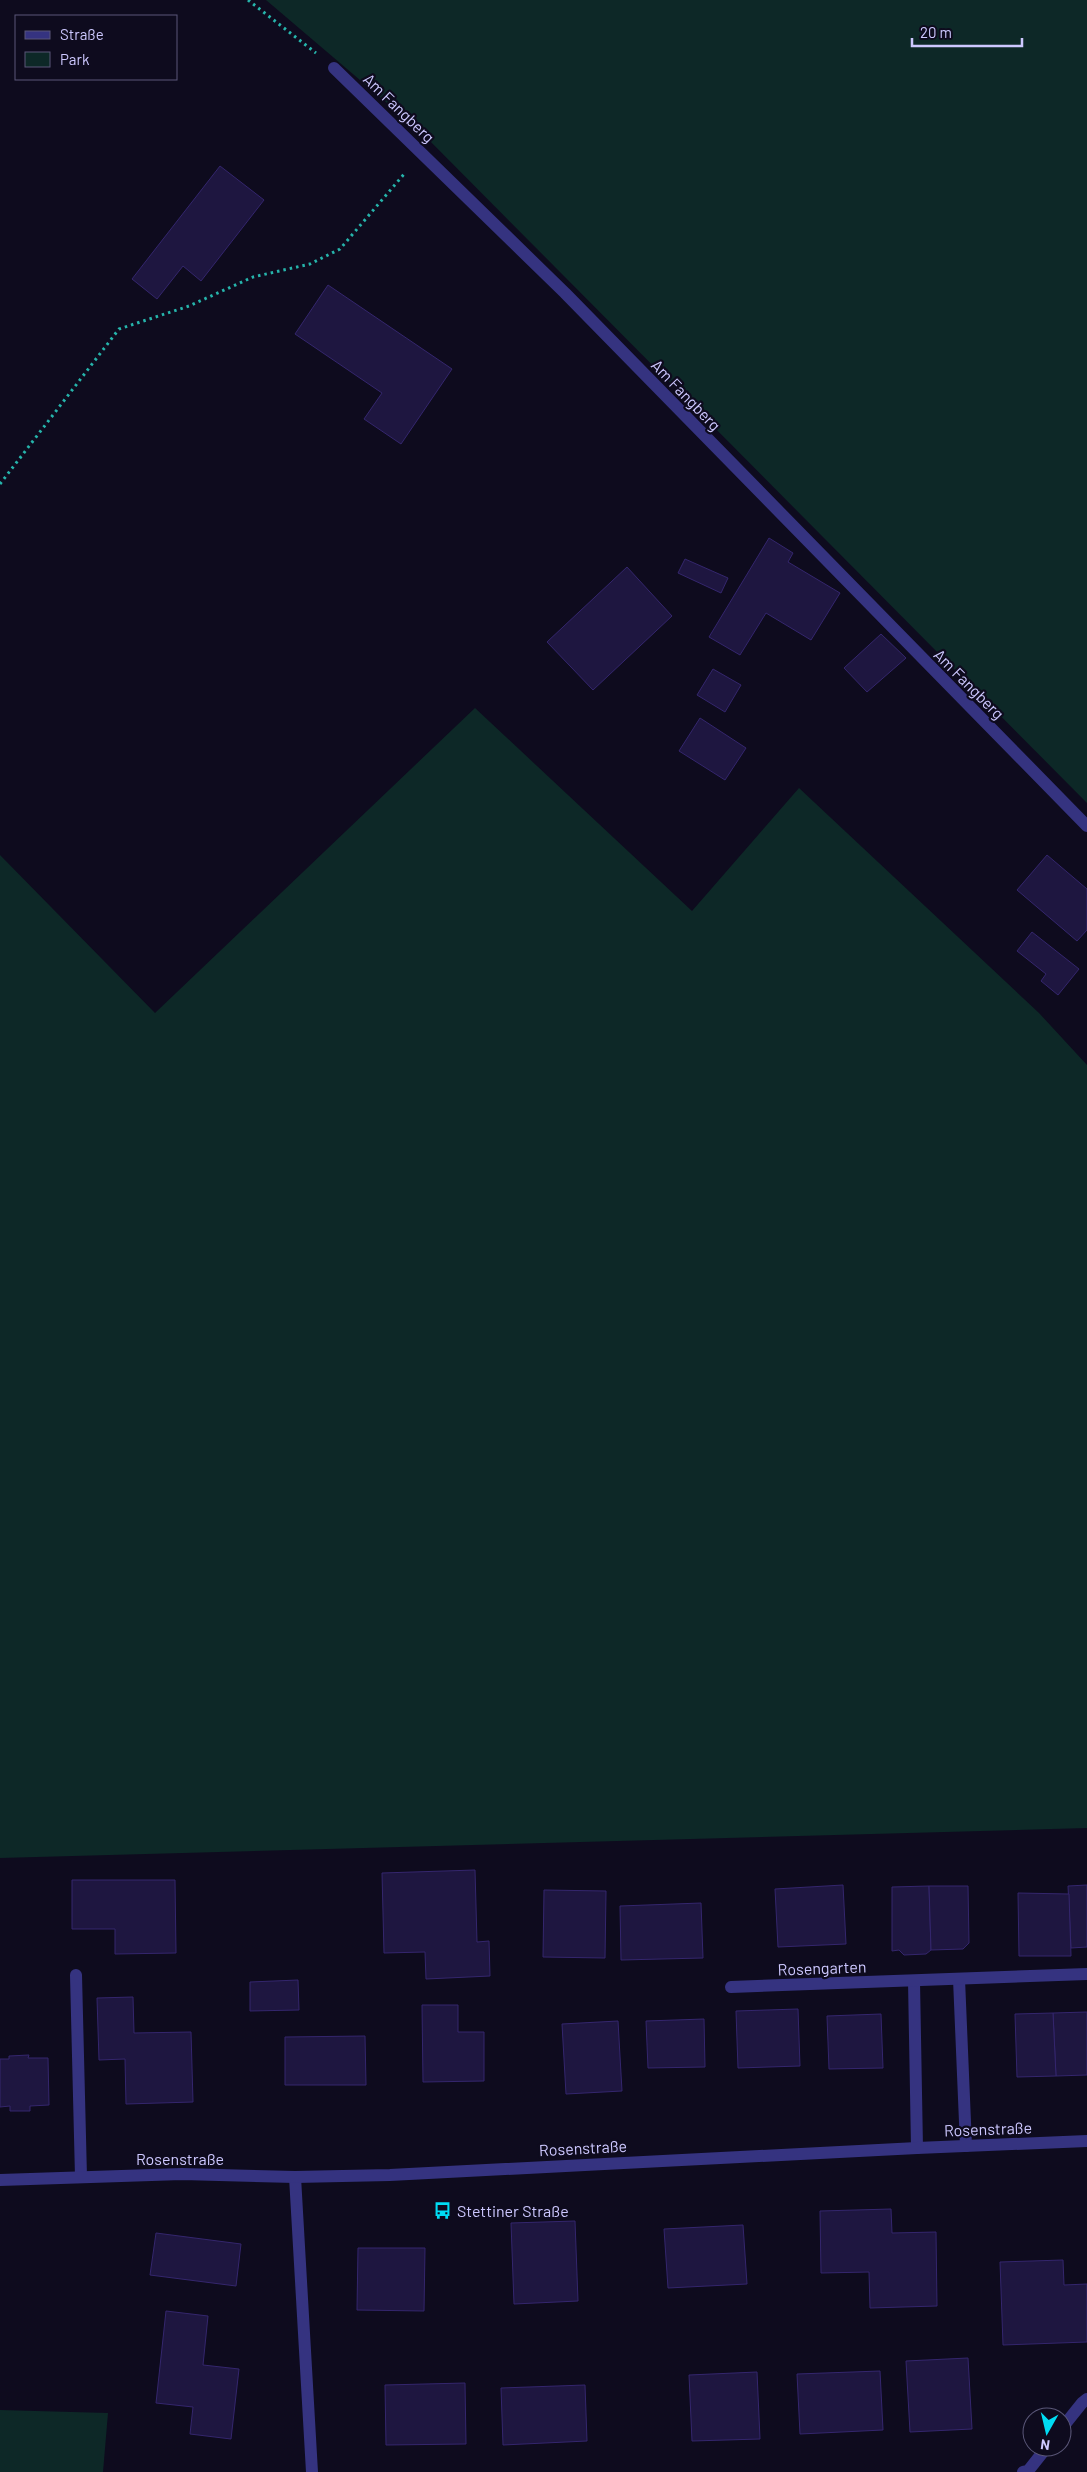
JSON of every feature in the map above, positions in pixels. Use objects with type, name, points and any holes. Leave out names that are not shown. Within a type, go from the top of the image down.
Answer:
[{"type":"street","name":"Am Fangberg","points":[[334,68],[564,293],[1087,826]]},
{"type":"street","points":[[76,1974],[81,2177]]},
{"type":"street","name":"Rosengarten","points":[[731,1987],[1087,1974]]},
{"type":"street","points":[[959,1979],[966,2146]]},
{"type":"street","points":[[914,1981],[917,2148]]},
{"type":"street","name":"Rosenstraße","points":[[0,2180],[182,2174],[295,2177],[390,2175],[1087,2141]]},
{"type":"street","points":[[295,2177],[312,2472]]},
{"type":"street","points":[[1072,2416],[1087,2399]]},
{"type":"street","points":[[1023,2472],[1028,2471],[1039,2457]]},
{"type":"path","points":[[248,0],[334,68]]},
{"type":"path","points":[[0,484],[119,329],[189,306],[253,277],[310,264],[340,249],[421,153]]},
{"type":"green space","points":[[266,0],[1087,0],[1087,803],[421,132]]},
{"type":"green space","points":[[475,708],[692,911],[799,788],[1039,1013],[1087,1065],[1087,1828],[0,1858],[0,855],[155,1013]]},
{"type":"green space","points":[[0,2410],[108,2413],[103,2472],[0,2472]]},
{"type":"building","points":[[220,166],[264,200],[201,281],[183,266],[157,299],[132,279]]},
{"type":"building","points":[[328,285],[452,369],[401,444],[364,419],[382,393],[295,334]]},
{"type":"building","points":[[769,538],[793,553],[788,562],[840,593],[811,640],[766,613],[740,655],[709,637]]},
{"type":"building","points":[[685,559],[728,578],[721,593],[678,573]]},
{"type":"building","points":[[627,567],[672,616],[593,690],[547,642]]},
{"type":"building","points":[[881,634],[906,658],[867,692],[844,668]]},
{"type":"building","points":[[713,669],[741,685],[725,712],[697,695]]},
{"type":"building","points":[[700,718],[746,748],[725,780],[679,751]]},
{"type":"building","points":[[1047,855],[1087,889],[1087,930],[1077,941],[1017,890]]},
{"type":"building","points":[[1032,932],[1079,969],[1058,995],[1041,981],[1046,974],[1017,951]]},
{"type":"building","points":[[475,1870],[477,1942],[489,1941],[490,1976],[426,1979],[425,1952],[384,1953],[382,1873]]},
{"type":"building","points":[[72,1880],[175,1880],[176,1953],[115,1954],[115,1929],[72,1929]]},
{"type":"building","points":[[843,1885],[846,1944],[778,1947],[775,1889]]},
{"type":"building","points":[[1087,1885],[1087,1947],[1071,1948],[1068,1886]]},
{"type":"building","points":[[929,1886],[931,1950],[926,1954],[904,1955],[899,1950],[892,1951],[892,1887]]},
{"type":"building","points":[[929,1886],[968,1886],[969,1943],[963,1949],[931,1950]]},
{"type":"building","points":[[544,1890],[606,1891],[605,1958],[543,1957]]},
{"type":"building","points":[[1018,1893],[1069,1894],[1071,1956],[1019,1956]]},
{"type":"building","points":[[701,1903],[703,1958],[621,1960],[620,1906]]},
{"type":"building","points":[[298,1980],[299,2010],[250,2011],[250,1982]]},
{"type":"building","points":[[133,1997],[134,2033],[191,2032],[193,2102],[126,2104],[125,2059],[99,2060],[97,1998]]},
{"type":"building","points":[[422,2005],[458,2005],[458,2032],[484,2032],[484,2081],[423,2082]]},
{"type":"building","points":[[798,2009],[800,2066],[738,2068],[736,2011]]},
{"type":"building","points":[[1087,2012],[1087,2075],[1056,2076],[1053,2013]]},
{"type":"building","points":[[1053,2013],[1056,2076],[1017,2077],[1015,2014]]},
{"type":"building","points":[[881,2014],[883,2068],[829,2069],[827,2016]]},
{"type":"building","points":[[704,2019],[705,2067],[648,2068],[646,2021]]},
{"type":"building","points":[[618,2021],[622,2091],[566,2094],[562,2024]]},
{"type":"building","points":[[365,2036],[366,2085],[285,2085],[285,2037]]},
{"type":"building","points":[[29,2055],[28,2058],[48,2058],[49,2105],[30,2106],[30,2111],[10,2111],[10,2106],[0,2107],[0,2059],[9,2059],[9,2056]]},
{"type":"building","points":[[891,2209],[892,2233],[936,2232],[937,2306],[870,2308],[869,2272],[821,2273],[820,2211]]},
{"type":"building","points":[[575,2221],[578,2301],[514,2304],[511,2223]]},
{"type":"building","points":[[743,2225],[747,2284],[668,2288],[664,2229]]},
{"type":"building","points":[[156,2233],[241,2244],[236,2286],[150,2275]]},
{"type":"building","points":[[358,2248],[425,2248],[424,2311],[357,2310]]},
{"type":"building","points":[[1063,2260],[1064,2285],[1087,2284],[1087,2342],[1003,2345],[1000,2262]]},
{"type":"building","points":[[166,2311],[208,2316],[203,2365],[239,2369],[231,2439],[190,2434],[193,2407],[156,2403]]},
{"type":"building","points":[[968,2358],[972,2429],[910,2432],[906,2361]]},
{"type":"building","points":[[880,2371],[883,2430],[800,2434],[797,2374]]},
{"type":"building","points":[[757,2372],[760,2439],[692,2441],[689,2375]]},
{"type":"building","points":[[465,2383],[466,2444],[386,2445],[385,2385]]},
{"type":"building","points":[[585,2385],[587,2441],[503,2445],[501,2388]]},
{"type":"place","name":"Stettiner Straße","points":[[443,2211]]}]
